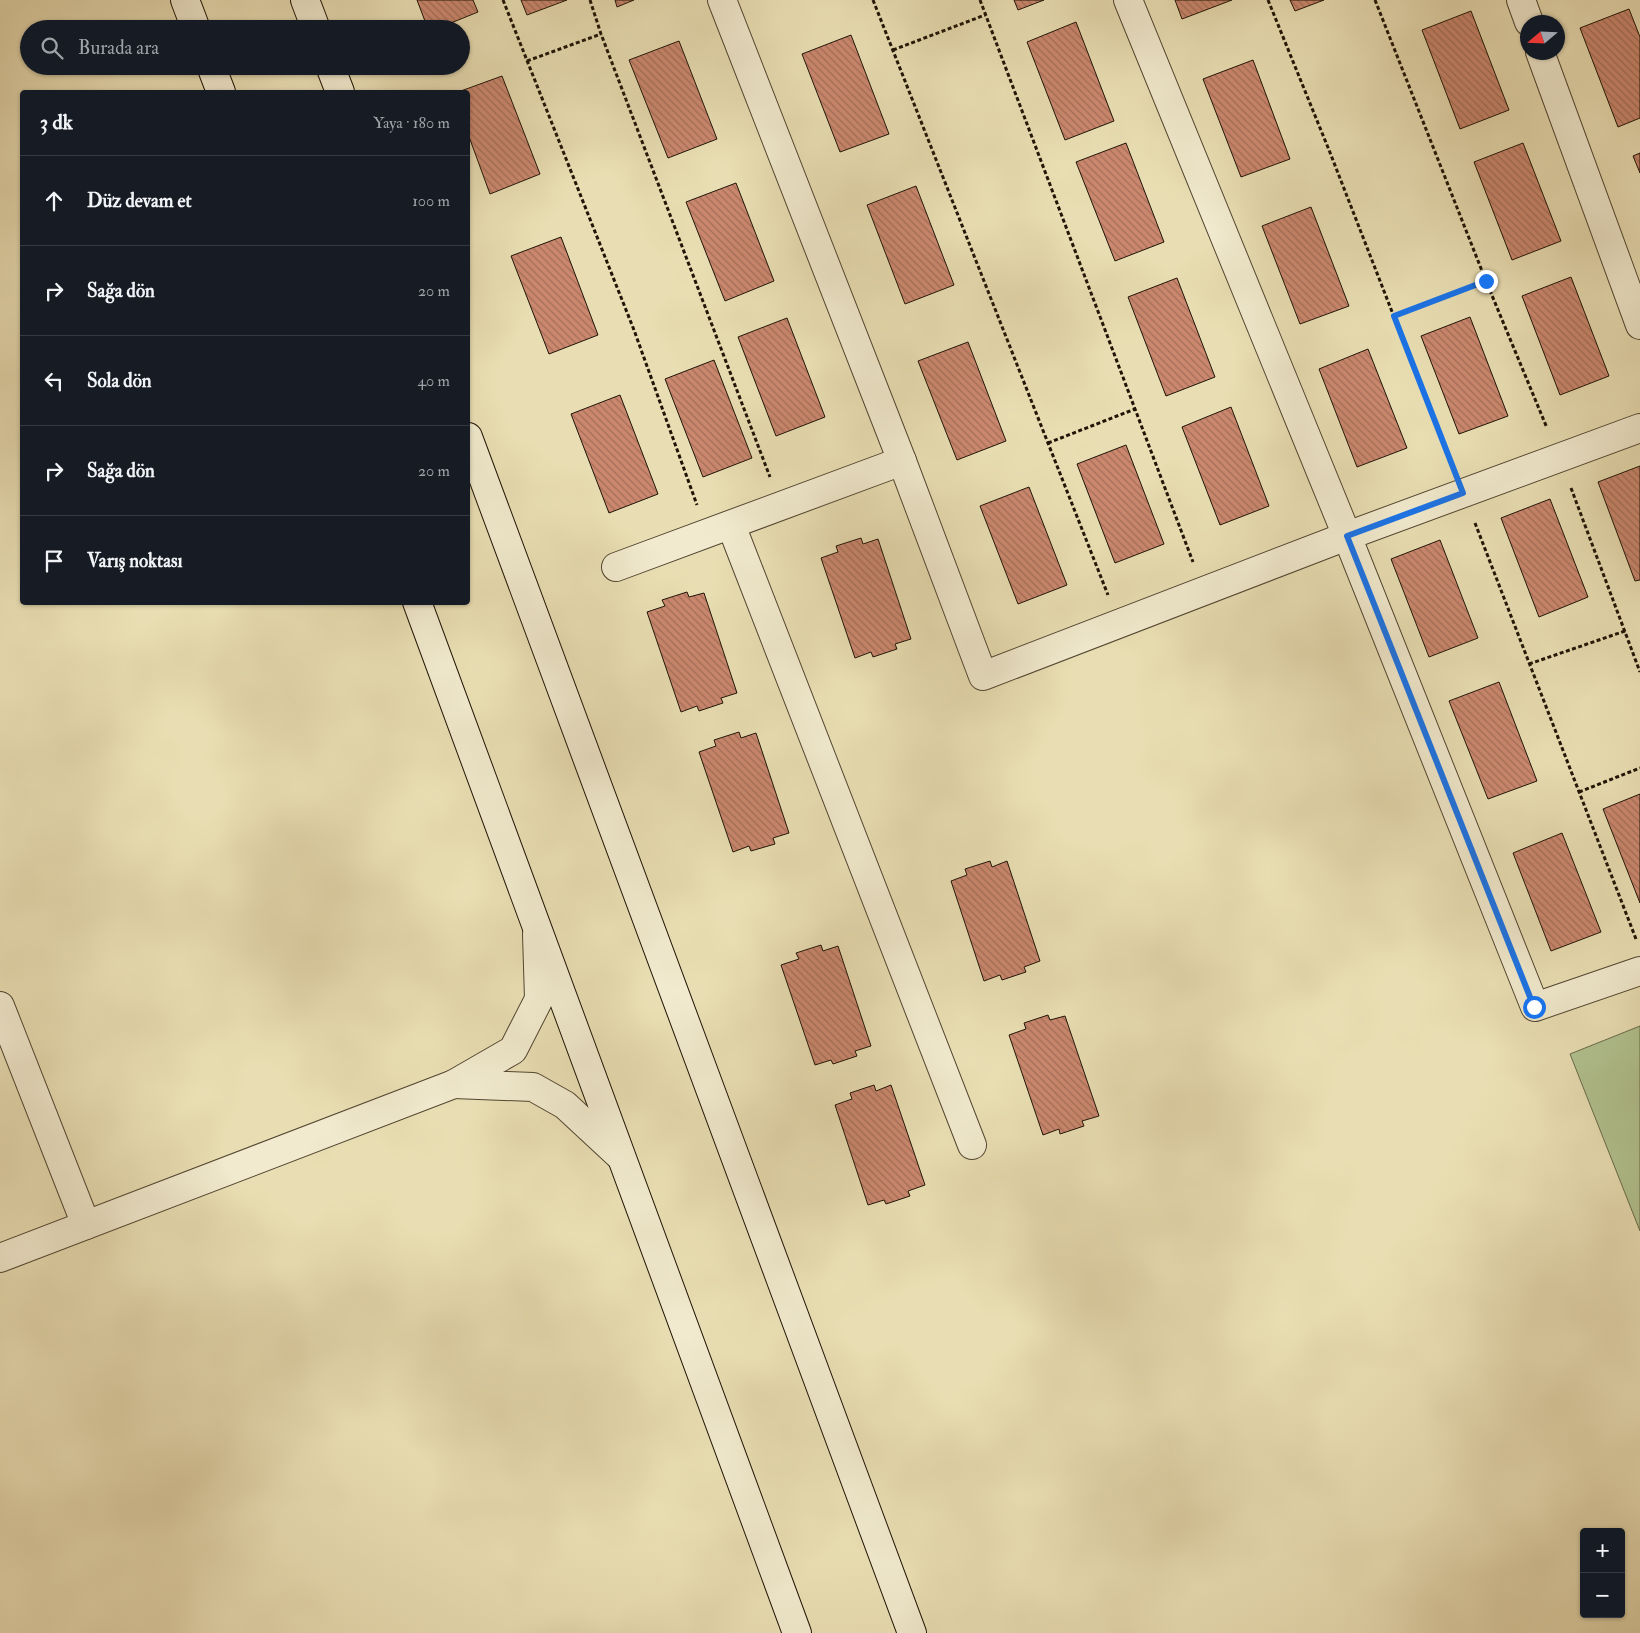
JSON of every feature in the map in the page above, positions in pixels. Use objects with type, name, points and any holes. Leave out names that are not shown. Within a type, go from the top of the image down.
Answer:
[{"type":"street","points":[[185,0],[193,20]]},
{"type":"street","points":[[305,0],[313,20]]},
{"type":"street","points":[[722,0],[902,461],[983,676],[1347,536],[1640,428]]},
{"type":"street","points":[[1128,0],[1347,536],[1534,1007],[1640,971]]},
{"type":"street","points":[[1521,0],[1526,15]]},
{"type":"street","points":[[1543,60],[1640,325]]},
{"type":"street","points":[[214,75],[220,90]]},
{"type":"street","points":[[333,75],[339,90]]},
{"type":"street","points":[[470,442],[912,1633]]},
{"type":"street","points":[[616,567],[902,461]]},
{"type":"street","points":[[719,529],[972,1145]]},
{"type":"street","points":[[418,605],[797,1633]]},
{"type":"street","points":[[0,1258],[454,1084],[513,1050],[540,999],[537,927]]},
{"type":"street","points":[[0,1006],[86,1225]]},
{"type":"street","points":[[454,1084],[533,1086],[565,1105],[622,1157]]},
{"type":"path","points":[[503,0],[634,330],[719,529]]},
{"type":"path","points":[[590,0],[601,34],[781,506]]},
{"type":"path","points":[[874,0],[892,50],[1120,624]]},
{"type":"path","points":[[980,0],[1204,591]]},
{"type":"path","points":[[1268,0],[1394,316],[1636,940]]},
{"type":"path","points":[[1375,0],[1486,281],[1560,458],[1640,672]]},
{"type":"path","points":[[892,50],[985,15]]},
{"type":"path","points":[[527,60],[601,34]]},
{"type":"path","points":[[1394,316],[1486,281]]},
{"type":"path","points":[[1048,443],[1135,409]]},
{"type":"path","points":[[1529,664],[1624,630]]},
{"type":"path","points":[[1579,792],[1640,768]]},
{"type":"green space","points":[[1640,1026],[1640,1231],[1570,1054]]},
{"type":"building","points":[[417,0],[473,0],[478,12],[458,20],[425,20]]},
{"type":"building","points":[[521,0],[567,0],[527,15]]},
{"type":"building","points":[[615,0],[634,0],[617,7]]},
{"type":"building","points":[[1014,0],[1044,0],[1018,10]]},
{"type":"building","points":[[1175,0],[1232,0],[1182,19]]},
{"type":"building","points":[[1290,0],[1324,0],[1295,11]]},
{"type":"building","points":[[1629,9],[1640,37],[1640,118],[1618,127],[1580,28]]},
{"type":"building","points":[[1471,11],[1509,110],[1460,129],[1422,30]]},
{"type":"building","points":[[1076,22],[1114,121],[1065,140],[1027,42]]},
{"type":"building","points":[[851,35],[889,134],[840,152],[802,54]]},
{"type":"building","points":[[679,41],[717,139],[668,158],[629,60]]},
{"type":"building","points":[[1253,60],[1290,159],[1241,177],[1203,79]]},
{"type":"building","points":[[502,76],[540,174],[490,194],[470,139],[470,90],[464,90]]},
{"type":"building","points":[[1126,143],[1164,242],[1115,261],[1076,162]]},
{"type":"building","points":[[1523,143],[1561,241],[1512,260],[1474,162]]},
{"type":"building","points":[[1640,153],[1640,173],[1633,156]]},
{"type":"building","points":[[736,183],[774,281],[725,301],[686,202]]},
{"type":"building","points":[[916,186],[954,285],[905,304],[867,205]]},
{"type":"building","points":[[1311,207],[1349,306],[1300,324],[1262,226]]},
{"type":"building","points":[[561,237],[598,335],[549,354],[511,256]]},
{"type":"building","points":[[1571,277],[1609,376],[1560,395],[1522,296]]},
{"type":"building","points":[[1177,278],[1215,377],[1166,396],[1128,297]]},
{"type":"building","points":[[1470,317],[1508,416],[1459,434],[1421,336]]},
{"type":"building","points":[[787,318],[825,417],[776,436],[738,337]]},
{"type":"building","points":[[968,342],[1006,441],[957,460],[918,361]]},
{"type":"building","points":[[1368,349],[1407,448],[1357,467],[1319,369]]},
{"type":"building","points":[[714,360],[752,458],[703,477],[665,379]]},
{"type":"building","points":[[620,395],[658,494],[609,513],[571,414]]},
{"type":"building","points":[[1231,407],[1269,506],[1220,525],[1182,427]]},
{"type":"building","points":[[1126,445],[1164,544],[1115,563],[1077,464]]},
{"type":"building","points":[[1640,466],[1640,580],[1635,581],[1598,482]]},
{"type":"building","points":[[1029,487],[1067,585],[1018,604],[980,506]]},
{"type":"building","points":[[1550,499],[1588,597],[1539,617],[1501,518]]},
{"type":"building","points":[[861,538],[863,544],[878,539],[911,639],[895,644],[897,649],[873,657],[871,652],[855,658],[821,558],[838,552],[836,546]]},
{"type":"building","points":[[1440,540],[1478,638],[1429,657],[1391,559]]},
{"type":"building","points":[[687,592],[689,597],[704,593],[737,693],[721,698],[723,703],[699,711],[697,706],[681,712],[647,612],[665,606],[662,600]]},
{"type":"building","points":[[1499,682],[1537,781],[1488,799],[1449,701]]},
{"type":"building","points":[[739,732],[741,738],[756,733],[789,833],[773,838],[775,844],[751,851],[749,846],[733,852],[699,752],[716,746],[714,740]]},
{"type":"building","points":[[1640,794],[1640,903],[1603,809]]},
{"type":"building","points":[[1562,833],[1601,932],[1551,951],[1513,853]]},
{"type":"building","points":[[990,861],[992,867],[1007,861],[1040,961],[1024,967],[1026,972],[1002,980],[1000,975],[984,981],[951,881],[967,875],[965,869]]},
{"type":"building","points":[[821,945],[823,951],[838,946],[871,1046],[855,1051],[857,1056],[833,1064],[831,1060],[815,1065],[781,965],[799,959],[796,953]]},
{"type":"building","points":[[1048,1015],[1050,1020],[1065,1016],[1099,1116],[1082,1121],[1084,1126],[1060,1134],[1059,1129],[1043,1135],[1009,1035],[1026,1029],[1024,1023]]},
{"type":"building","points":[[874,1085],[876,1091],[891,1085],[925,1185],[908,1191],[910,1196],[886,1204],[884,1200],[868,1205],[835,1105],[852,1099],[850,1093]]},
{"type":"route","points":[[1486,281],[1394,316],[1463,493],[1347,536],[1534,1007]]}]
